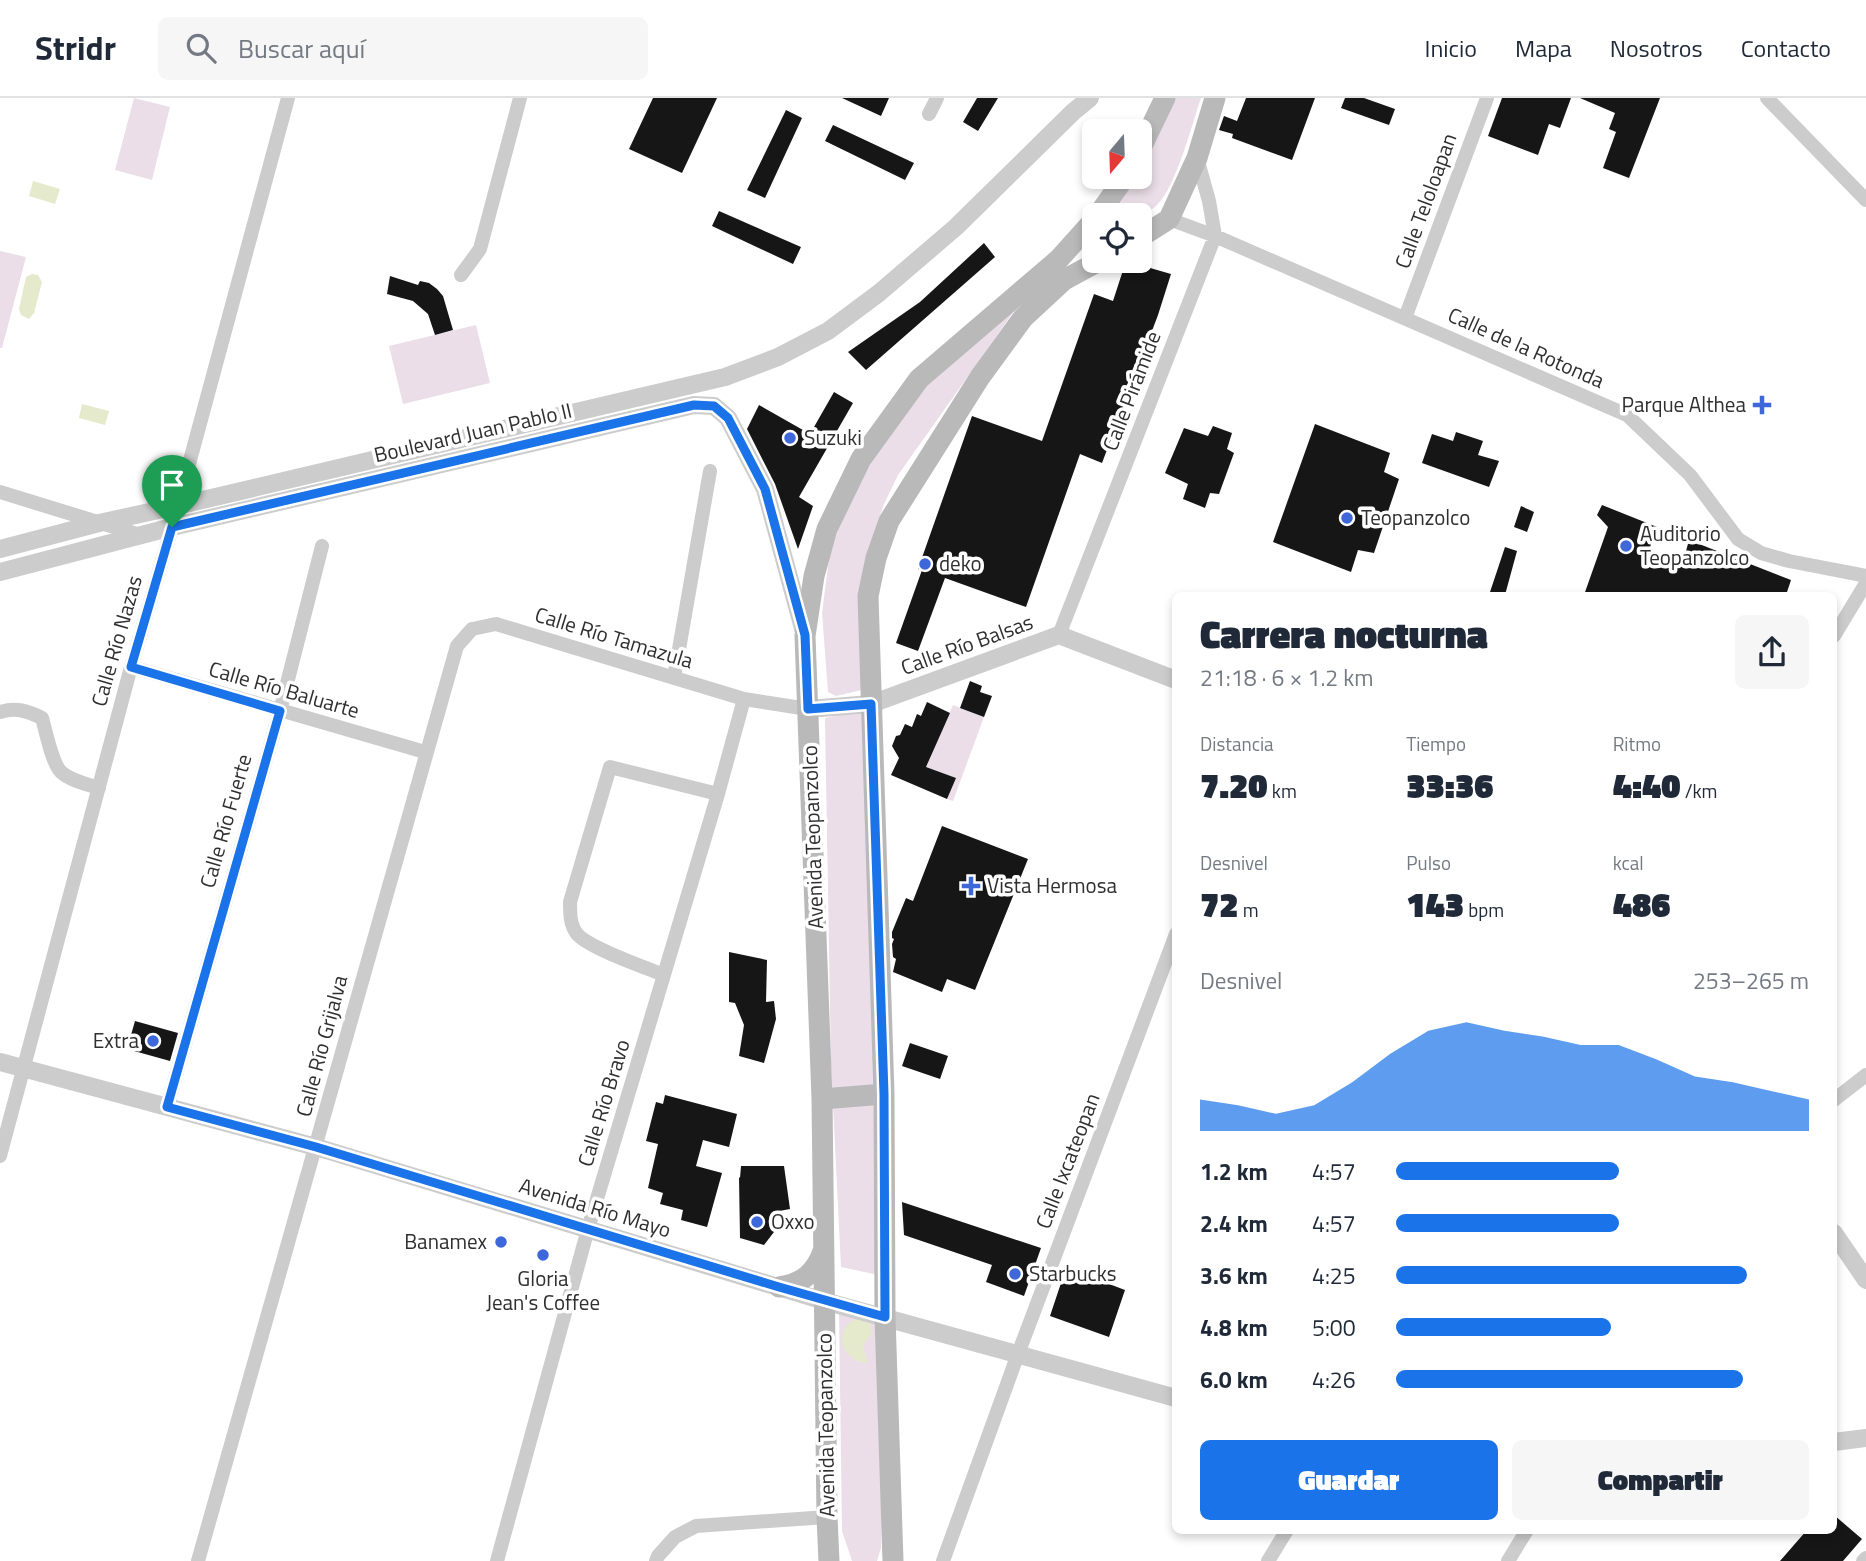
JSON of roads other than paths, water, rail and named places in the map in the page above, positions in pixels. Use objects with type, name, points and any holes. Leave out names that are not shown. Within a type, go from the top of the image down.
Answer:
[{"type":"main road","points":[[1152,125],[1165,98]]},
{"type":"main road","points":[[1152,230],[1169,219],[1196,158],[1215,98]]},
{"type":"main road","name":"Avenida Teopanzolco","points":[[829,1561],[822,1099],[805,635],[814,576],[827,529],[861,459],[919,379],[1059,259],[1082,233]]},
{"type":"main road","points":[[892,1561],[885,1317],[884,1094],[868,596],[876,558],[889,521],[980,377],[1023,318],[1064,281],[1082,271]]},
{"type":"main road","points":[[822,1099],[884,1094]]},
{"type":"main road","points":[[779,1287],[790,1286],[808,1276],[816,1268],[824,1249]]},
{"type":"street","name":"Calle Río Nazas","points":[[0,1156],[288,98]]},
{"type":"street","points":[[461,275],[480,248],[520,98]]},
{"type":"street","points":[[929,114],[937,98]]},
{"type":"street","name":"Boulevard Juan Pablo II","points":[[0,549],[99,523],[725,377],[778,357],[828,331],[879,293],[956,227],[1090,98]]},
{"type":"street","name":"Calle Teloloapan","points":[[1405,318],[1487,98]]},
{"type":"street","points":[[1767,98],[1866,200]]},
{"type":"street","points":[[1196,158],[1209,201],[1215,236]]},
{"type":"street","name":"Calle de la Rotonda","points":[[1169,219],[1215,236],[1627,415],[1690,475],[1738,539],[1761,553],[1866,576]]},
{"type":"street","name":"Calle Pirámide","points":[[1059,635],[1215,236]]},
{"type":"street","name":"Boulevard Juan Pablo II","points":[[0,572],[172,527],[694,405],[714,406],[728,418],[765,489],[805,635]]},
{"type":"street","points":[[674,678],[710,471]]},
{"type":"street","points":[[0,492],[140,535]]},
{"type":"street","name":"Calle Río Fuerte","points":[[167,1107],[280,711],[322,546]]},
{"type":"street","points":[[1837,631],[1866,583]]},
{"type":"street","name":"Calle Río Tamazula","points":[[472,629],[496,624],[744,699],[808,709]]},
{"type":"street","name":"Calle Río Grijalva","points":[[198,1561],[425,752],[457,646],[472,629]]},
{"type":"street","name":"Calle Río Balsas","points":[[808,709],[871,704],[1059,635],[1172,678]]},
{"type":"street","name":"Calle Río Baluarte","points":[[131,667],[425,752]]},
{"type":"street","name":"Calle Río Bravo","points":[[498,1561],[588,1230],[744,699]]},
{"type":"street","points":[[0,712],[20,710],[42,718],[61,772],[99,788]]},
{"type":"street","points":[[664,975],[590,944],[577,934],[570,917],[570,902],[610,766],[718,794]]},
{"type":"street","name":"Calle Ixcateopan","points":[[943,1561],[1172,945]]},
{"type":"street","name":"Avenida Río Mayo","points":[[0,1062],[316,1147],[824,1301],[1172,1397]]},
{"type":"street","points":[[1837,1098],[1866,1075]]},
{"type":"street","points":[[1837,1237],[1866,1280]]},
{"type":"street","points":[[1837,1442],[1866,1438]]},
{"type":"street","points":[[656,1561],[675,1536],[696,1526],[827,1517]]},
{"type":"street","points":[[1268,1561],[1285,1534]]},
{"type":"street","points":[[1508,1561],[1525,1534]]},
{"type":"place","name":"Parque Althea","points":[[1762,405]]},
{"type":"place","name":"Suzuki","points":[[790,438]]},
{"type":"place","name":"Teopanzolco","points":[[1347,518]]},
{"type":"place","name":"Auditorio Teopanzolco","points":[[1626,546]]},
{"type":"place","name":"deko","points":[[925,564]]},
{"type":"place","name":"Vista Hermosa","points":[[971,886]]},
{"type":"place","name":"Extra","points":[[153,1041]]},
{"type":"place","name":"Oxxo","points":[[757,1222]]},
{"type":"place","name":"Banamex","points":[[501,1242]]},
{"type":"place","name":"Gloria Jean's Coffee","points":[[543,1255]]},
{"type":"place","name":"Starbucks","points":[[1015,1274]]}]
